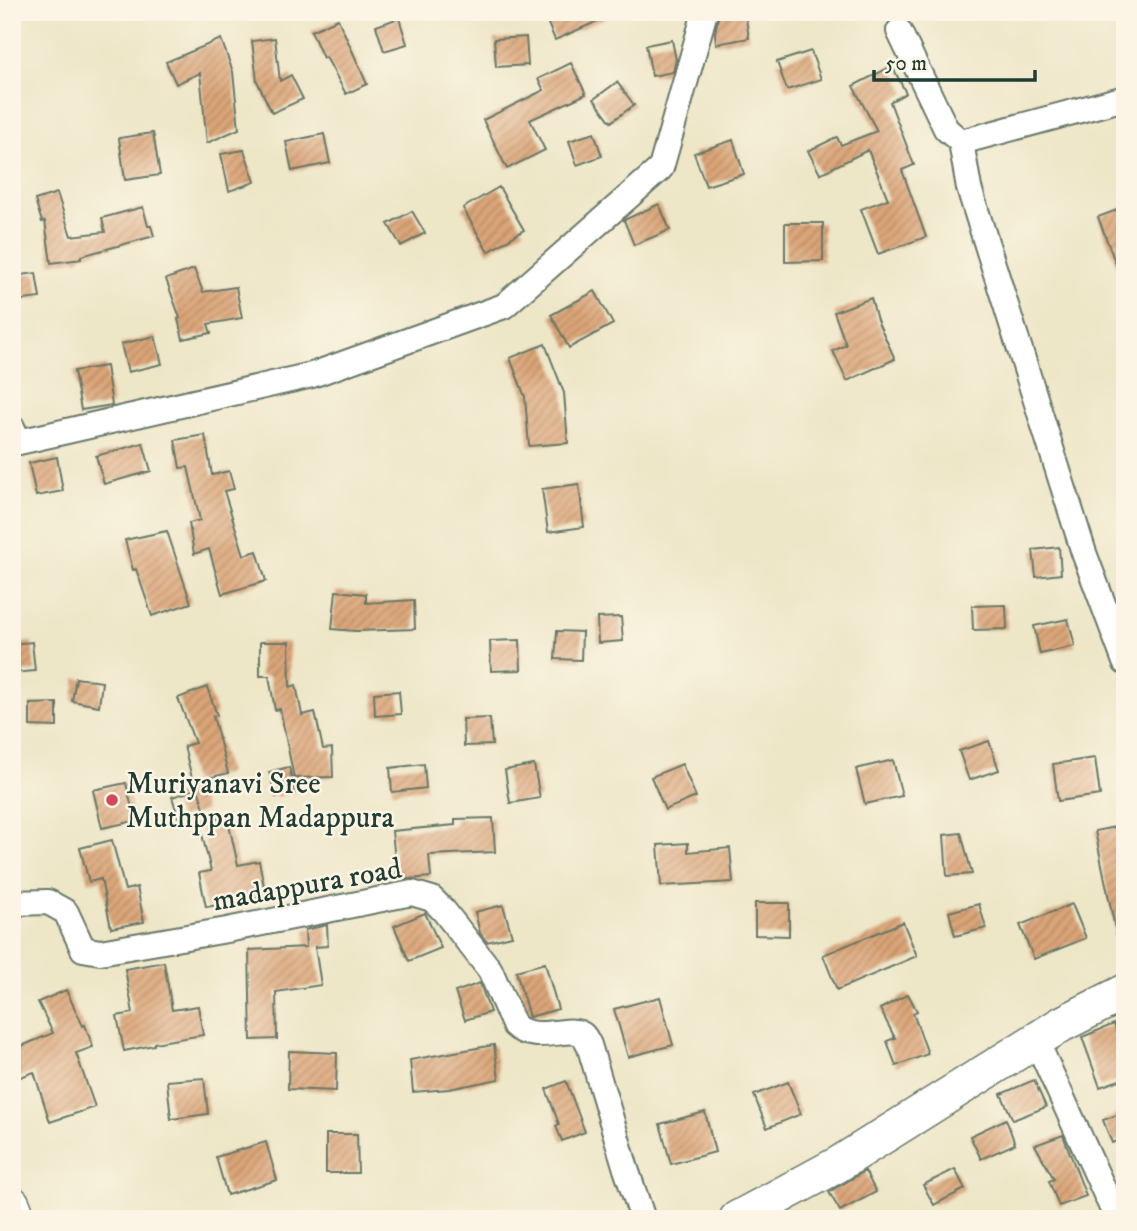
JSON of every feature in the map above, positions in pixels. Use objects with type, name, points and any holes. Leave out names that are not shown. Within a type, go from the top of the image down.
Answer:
[{"type":"street","points":[[12,427],[19,442],[312,376],[504,306],[661,168],[705,12]]},
{"type":"street","points":[[899,31],[946,129],[961,142],[969,188],[1080,540],[1125,662]]},
{"type":"street","points":[[961,142],[1125,98]]},
{"type":"street","name":"madappura road","points":[[12,903],[48,902],[66,912],[83,949],[100,952],[412,893],[432,899],[489,970],[514,1025],[520,1031],[545,1035],[577,1032],[583,1035],[594,1058],[643,1219]]},
{"type":"street","points":[[737,1219],[837,1165],[1062,1024],[1125,992]]},
{"type":"street","points":[[1036,1040],[1117,1219]]},
{"type":"street","points":[[12,1204],[18,1219]]},
{"type":"building","points":[[543,12],[618,12],[555,40]]},
{"type":"building","points":[[719,12],[745,12],[749,38],[716,44]]},
{"type":"building","points":[[399,18],[407,44],[384,51],[376,26]]},
{"type":"building","points":[[338,19],[367,84],[346,94],[326,57],[323,58],[311,31]]},
{"type":"building","points":[[526,37],[528,65],[496,67],[494,39]]},
{"type":"building","points":[[275,38],[280,81],[291,75],[303,99],[272,113],[257,81],[252,41]]},
{"type":"building","points":[[221,39],[233,72],[239,129],[207,143],[200,73],[176,84],[166,62]]},
{"type":"building","points":[[672,40],[676,60],[673,72],[652,76],[646,45]]},
{"type":"building","points":[[811,51],[821,79],[787,90],[777,62]]},
{"type":"building","points":[[571,63],[586,94],[530,120],[545,150],[507,169],[483,120],[544,90],[538,79]]},
{"type":"building","points":[[892,66],[906,93],[890,102],[914,165],[902,170],[926,237],[878,254],[861,209],[888,199],[868,150],[820,174],[808,151],[837,137],[841,145],[877,131],[853,86]]},
{"type":"building","points":[[617,82],[634,105],[611,122],[594,99]]},
{"type":"building","points":[[153,133],[160,175],[125,180],[119,138]]},
{"type":"building","points":[[594,133],[602,156],[577,165],[569,141]]},
{"type":"building","points":[[324,134],[330,163],[292,171],[286,142]]},
{"type":"building","points":[[733,140],[744,174],[706,186],[694,153]]},
{"type":"building","points":[[244,150],[255,182],[229,191],[221,154]]},
{"type":"building","points":[[499,187],[524,230],[488,252],[463,208]]},
{"type":"building","points":[[57,193],[71,236],[105,232],[102,218],[143,207],[154,236],[81,256],[81,259],[51,263],[45,221],[42,222],[35,200]]},
{"type":"building","points":[[659,204],[670,230],[634,245],[624,220]]},
{"type":"building","points":[[1125,207],[1125,283],[1123,283],[1098,217]]},
{"type":"building","points":[[412,211],[425,233],[401,246],[388,224]]},
{"type":"building","points":[[785,223],[823,223],[823,261],[785,262]]},
{"type":"building","points":[[194,269],[203,292],[236,287],[242,318],[208,324],[211,333],[183,339],[178,319],[180,318],[166,279]]},
{"type":"building","points":[[36,273],[40,298],[16,301],[12,276]]},
{"type":"building","points":[[595,291],[613,324],[569,348],[551,315]]},
{"type":"building","points":[[871,298],[877,320],[895,359],[847,381],[833,351],[846,345],[834,312]]},
{"type":"building","points":[[155,336],[162,364],[128,372],[121,344]]},
{"type":"building","points":[[545,344],[564,393],[568,443],[529,446],[525,397],[510,358]]},
{"type":"building","points":[[106,366],[112,405],[81,410],[74,371]]},
{"type":"building","points":[[205,435],[212,475],[229,471],[234,489],[224,491],[244,555],[257,551],[266,581],[222,594],[209,549],[194,554],[189,523],[200,520],[188,467],[180,468],[175,440]]},
{"type":"building","points":[[143,443],[151,471],[104,484],[96,456]]},
{"type":"building","points":[[57,457],[63,491],[36,496],[29,463]]},
{"type":"building","points":[[579,484],[584,527],[548,532],[542,489]]},
{"type":"building","points":[[167,531],[191,603],[152,616],[136,569],[133,570],[125,540]]},
{"type":"building","points":[[1059,547],[1061,574],[1036,577],[1033,550]]},
{"type":"building","points":[[336,591],[366,594],[366,603],[414,600],[415,629],[332,629]]},
{"type":"building","points":[[1006,605],[1007,629],[973,630],[972,606]]},
{"type":"building","points":[[621,617],[623,641],[598,643],[597,618]]},
{"type":"building","points":[[1068,619],[1075,646],[1040,654],[1034,626]]},
{"type":"building","points":[[557,631],[582,632],[581,660],[555,659]]},
{"type":"building","points":[[520,640],[521,670],[491,671],[490,641]]},
{"type":"building","points":[[32,642],[35,671],[12,673],[12,644]]},
{"type":"building","points":[[260,642],[289,642],[290,687],[296,685],[302,715],[315,712],[323,749],[332,748],[333,777],[294,778],[280,709],[275,710],[269,676],[260,676]]},
{"type":"building","points":[[76,678],[102,682],[99,706],[72,701]]},
{"type":"building","points":[[207,687],[217,715],[213,716],[228,773],[193,782],[184,746],[195,743],[178,698]]},
{"type":"building","points":[[399,691],[401,714],[375,716],[374,693]]},
{"type":"building","points":[[57,703],[57,727],[30,726],[30,704]]},
{"type":"building","points":[[490,718],[492,745],[464,746],[463,719]]},
{"type":"building","points":[[989,741],[999,770],[969,780],[959,751]]},
{"type":"building","points":[[1095,758],[1100,795],[1058,801],[1053,764]]},
{"type":"building","points":[[893,760],[902,796],[865,804],[856,769]]},
{"type":"building","points":[[424,764],[426,788],[392,792],[390,768]]},
{"type":"building","points":[[682,764],[696,797],[665,810],[651,777]]},
{"type":"building","points":[[534,765],[540,798],[510,803],[505,770]]},
{"type":"building","points":[[289,767],[295,792],[276,797],[269,772]]},
{"type":"building","name":"Muriyanavi Sree Muthppan Madappura","points":[[126,783],[135,821],[102,828],[93,790]]},
{"type":"building","points":[[198,789],[205,811],[179,819],[172,797]]},
{"type":"building","points":[[227,816],[238,865],[259,861],[266,896],[206,907],[199,873],[211,871],[199,822]]},
{"type":"building","points":[[493,818],[495,852],[429,855],[431,877],[397,880],[392,831],[455,825],[455,819]]},
{"type":"building","points":[[1125,825],[1125,937],[1117,938],[1095,831]]},
{"type":"building","points":[[961,833],[972,874],[947,876],[944,835]]},
{"type":"building","points":[[112,840],[125,890],[137,887],[144,922],[111,928],[101,879],[89,882],[80,848]]},
{"type":"building","points":[[688,843],[688,852],[730,848],[733,882],[661,886],[658,845]]},
{"type":"building","points":[[755,903],[789,903],[789,936],[755,935]]},
{"type":"building","points":[[979,904],[986,928],[955,936],[949,912]]},
{"type":"building","points":[[1072,904],[1086,938],[1034,959],[1020,925]]},
{"type":"building","points":[[503,905],[512,936],[487,942],[480,933],[475,912]]},
{"type":"building","points":[[425,913],[441,948],[409,961],[394,926]]},
{"type":"building","points":[[903,922],[917,956],[837,990],[823,955]]},
{"type":"building","points":[[327,925],[328,946],[315,947],[321,985],[276,992],[277,1039],[251,1040],[249,950],[306,947],[305,930]]},
{"type":"building","points":[[164,962],[172,1010],[198,1006],[203,1035],[124,1051],[117,1016],[133,1013],[125,969]]},
{"type":"building","points":[[545,963],[558,1009],[529,1017],[516,971]]},
{"type":"building","points":[[480,983],[490,1012],[465,1020],[455,992]]},
{"type":"building","points":[[66,990],[83,1026],[85,1025],[93,1047],[76,1053],[95,1107],[50,1122],[34,1072],[12,1080],[12,1050],[53,1033],[38,1002]]},
{"type":"building","points":[[908,994],[917,1011],[913,1013],[928,1054],[896,1066],[887,1041],[895,1038],[880,1009]]},
{"type":"building","points":[[660,997],[673,1045],[628,1057],[614,1009]]},
{"type":"building","points":[[1114,1024],[1125,1051],[1125,1078],[1100,1087],[1082,1037]]},
{"type":"building","points":[[494,1045],[499,1079],[449,1089],[413,1092],[410,1060]]},
{"type":"building","points":[[289,1051],[337,1053],[336,1091],[288,1089]]},
{"type":"building","points":[[204,1078],[208,1114],[171,1119],[167,1081]]},
{"type":"building","points":[[1034,1080],[1046,1107],[1013,1120],[1001,1094]]},
{"type":"building","points":[[566,1081],[585,1132],[562,1141],[556,1126],[559,1124],[546,1089]]},
{"type":"building","points":[[788,1082],[801,1114],[767,1128],[754,1095]]},
{"type":"building","points":[[705,1112],[715,1152],[671,1164],[660,1124]]},
{"type":"building","points":[[1125,1112],[1125,1138],[1112,1143],[1103,1120]]},
{"type":"building","points":[[1006,1119],[1015,1144],[981,1159],[970,1136]]},
{"type":"building","points":[[326,1134],[357,1134],[358,1173],[326,1173]]},
{"type":"building","points":[[1063,1135],[1086,1196],[1059,1206],[1049,1181],[1054,1179],[1035,1145]]},
{"type":"building","points":[[266,1142],[277,1180],[227,1195],[216,1157]]},
{"type":"building","points":[[955,1169],[965,1189],[934,1205],[923,1185]]},
{"type":"building","points":[[865,1171],[876,1192],[840,1211],[829,1192]]},
{"type":"place","name":"Muriyanavi Sree Muthppan Madappura","points":[[112,800]]}]
